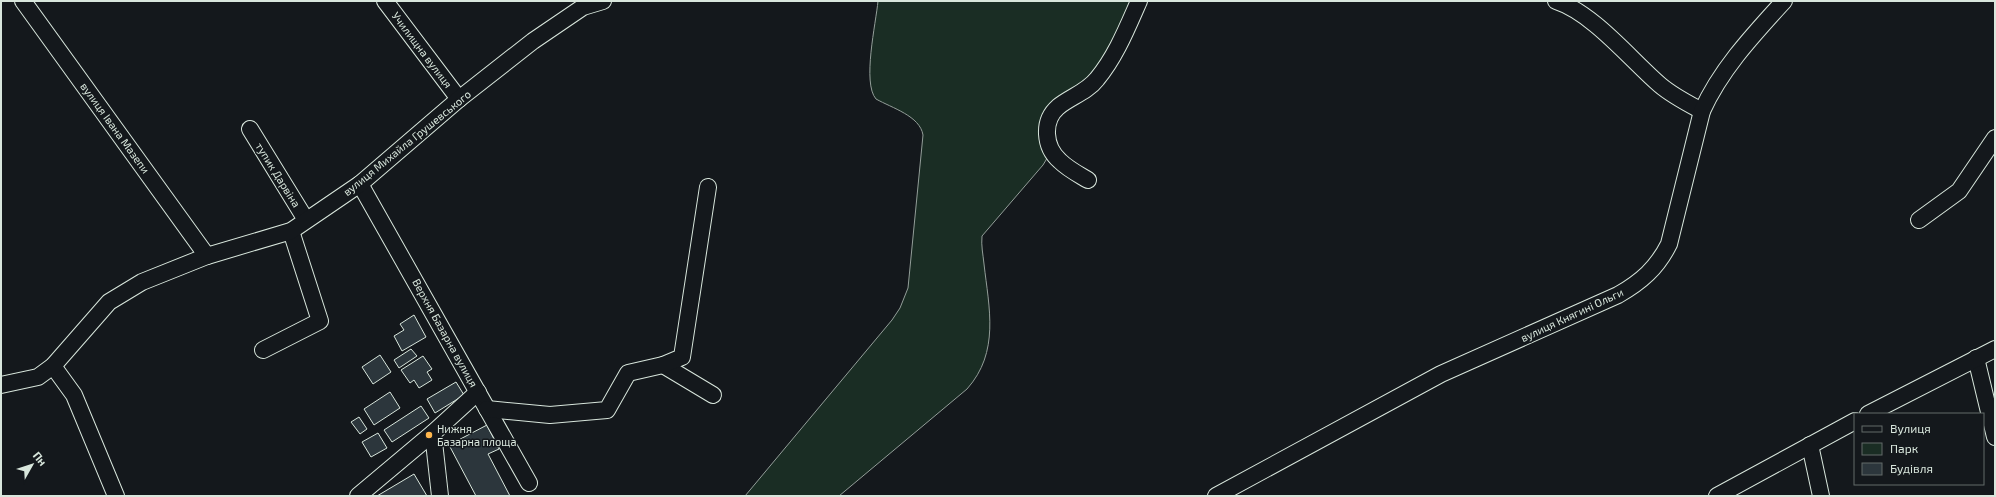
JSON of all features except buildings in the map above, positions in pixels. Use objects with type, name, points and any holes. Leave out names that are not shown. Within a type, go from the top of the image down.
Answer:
[{"type":"street","name":"вулиця Івана Мазепи","points":[[23,1],[207,256]]},
{"type":"street","name":"Училищна вулиця","points":[[386,1],[459,99]]},
{"type":"street","name":"вулиця Михайла Грушевського","points":[[1,386],[38,377],[53,366],[109,302],[142,282],[207,256],[291,231],[360,184],[459,99],[533,41],[582,7],[603,1]]},
{"type":"street","points":[[1088,180],[1058,160],[1052,150],[1046,128],[1048,118],[1060,106],[1087,88],[1096,80],[1113,57],[1139,1]]},
{"type":"street","points":[[1556,1],[1564,4],[1597,26],[1661,86],[1675,97],[1702,111]]},
{"type":"street","name":"вулиця Княгині Ольги","points":[[1216,496],[1441,374],[1618,295],[1643,279],[1659,262],[1669,244],[1702,111],[1710,93],[1731,63],[1784,1]]},
{"type":"street","name":"тупик Дарвіна","points":[[250,130],[306,220]]},
{"type":"street","points":[[1919,220],[1958,191],[1995,138]]},
{"type":"street","name":"Верхня Базарна вулиця","points":[[360,184],[529,483]]},
{"type":"street","points":[[487,409],[550,415],[607,410],[628,373],[662,365],[682,357],[708,187]]},
{"type":"street","points":[[263,350],[320,321],[291,231]]},
{"type":"street","points":[[1870,413],[1995,348]]},
{"type":"street","points":[[1976,358],[1995,438]]},
{"type":"street","points":[[662,365],[713,396]]},
{"type":"street","points":[[53,366],[74,395],[116,496]]},
{"type":"street","points":[[358,496],[433,433],[478,392]]},
{"type":"street","points":[[1716,496],[1854,422]]},
{"type":"street","points":[[433,433],[440,496]]},
{"type":"street","points":[[1810,445],[1821,496]]},
{"type":"green space","points":[[878,1],[1139,1],[1113,57],[1053,111],[1052,150],[1043,165],[982,236],[982,250],[990,313],[990,329],[984,360],[977,375],[967,389],[839,496],[745,496],[892,320],[900,308],[908,288],[923,135],[921,128],[917,123],[904,113],[876,99],[872,91],[870,80],[871,52]]},
{"type":"place","name":"Нижня Базарна площа","points":[[429,435]]}]
